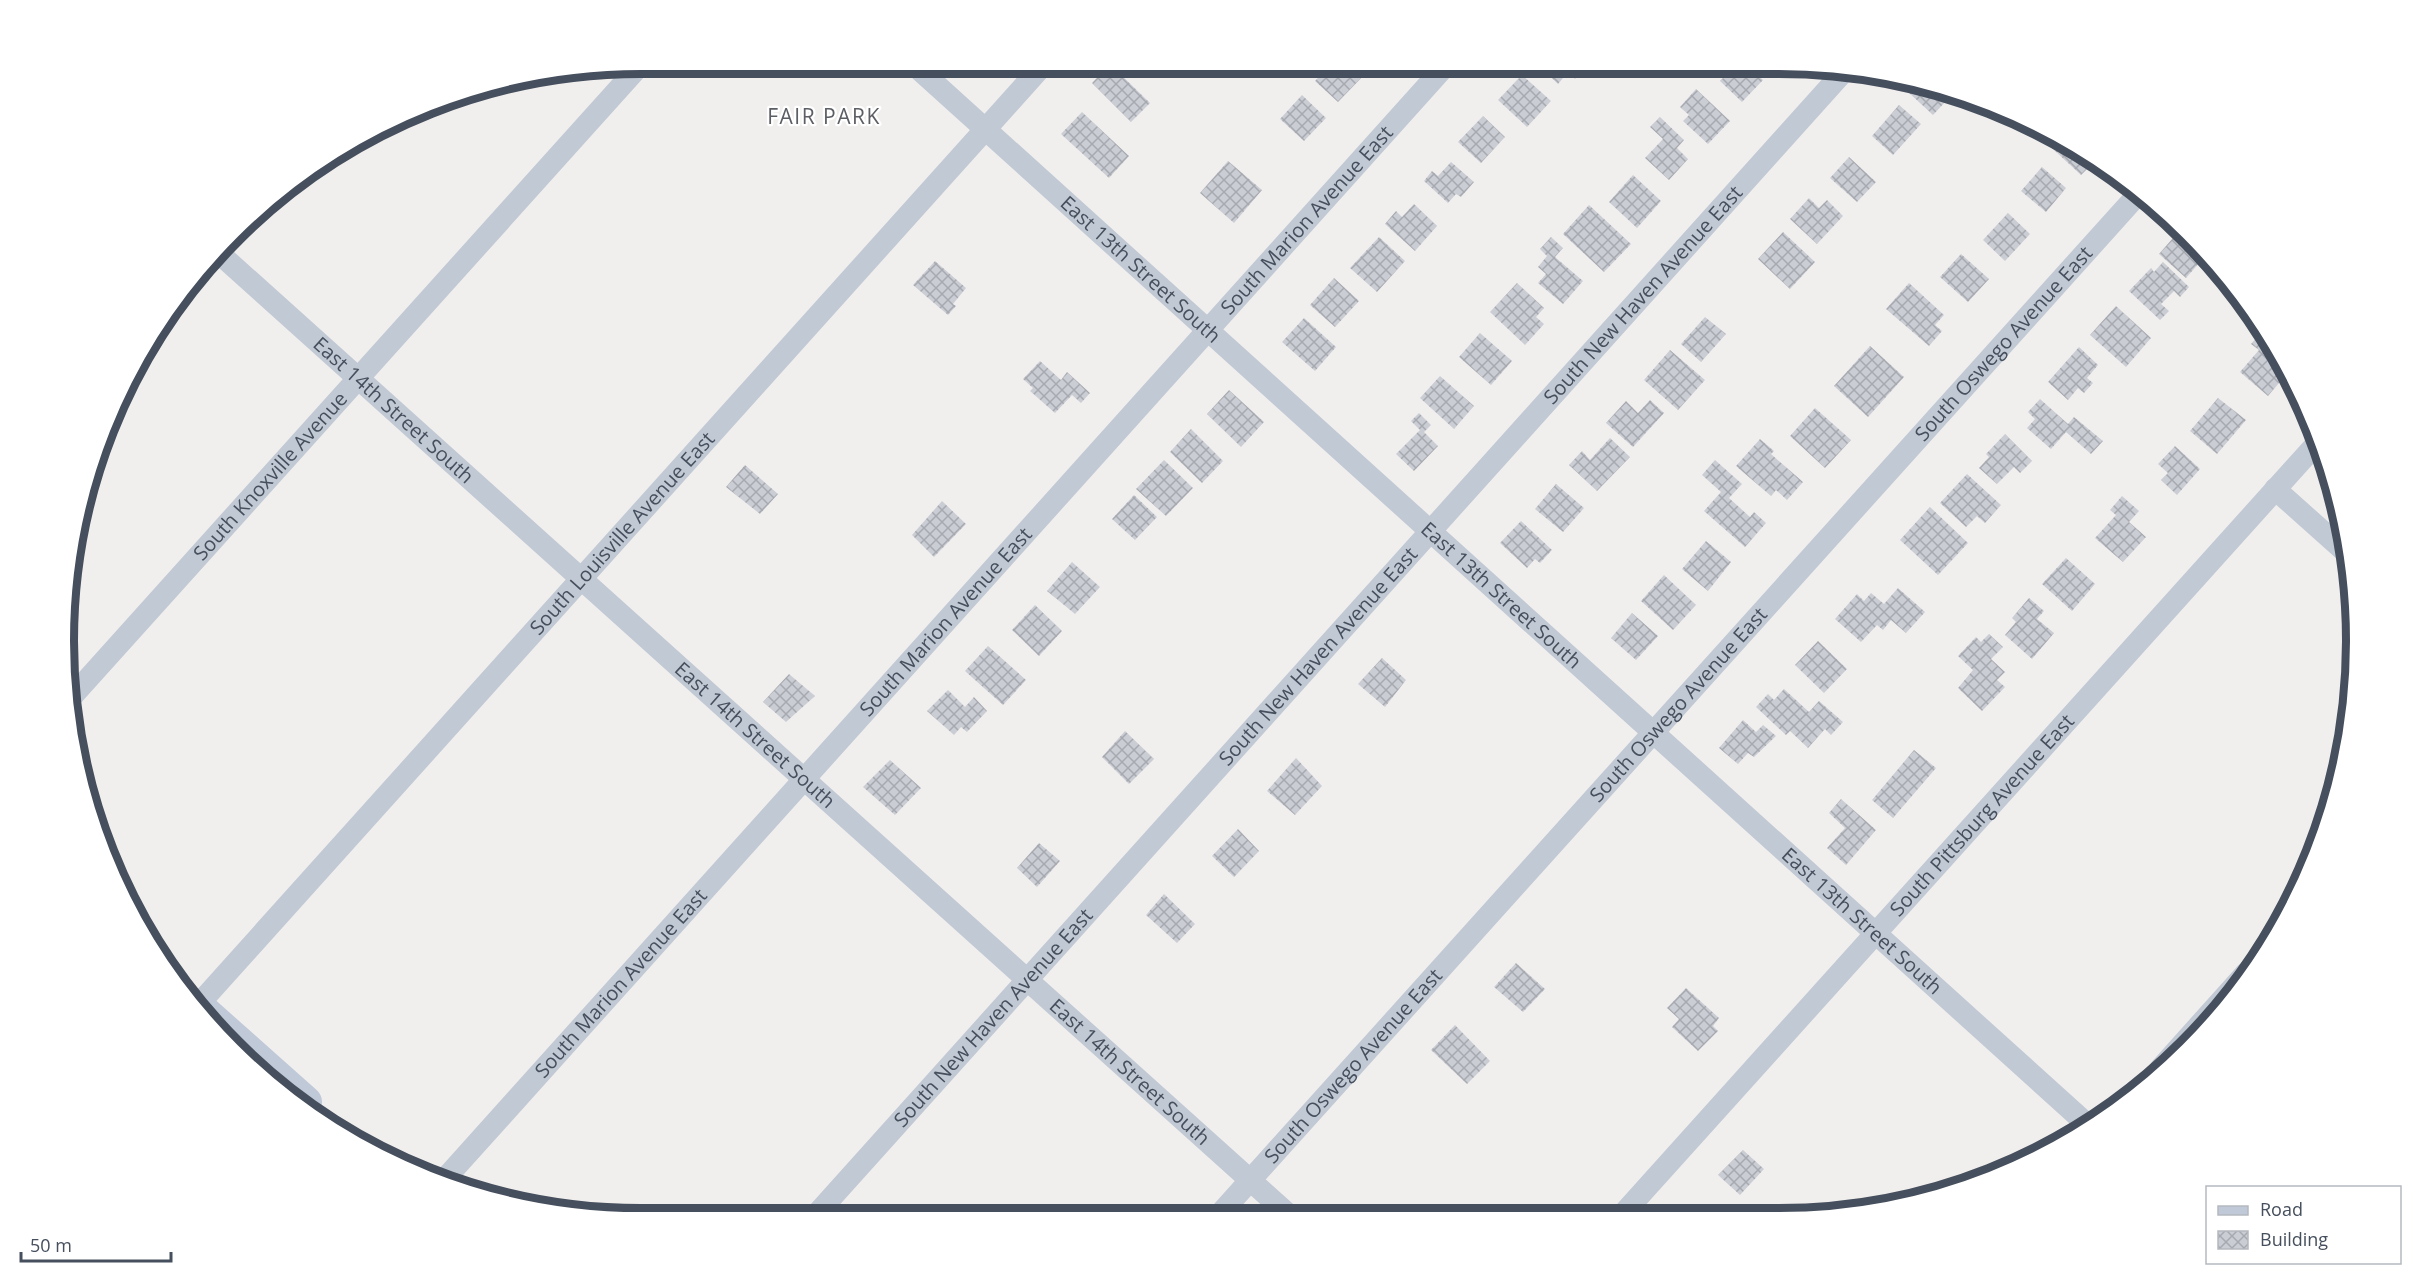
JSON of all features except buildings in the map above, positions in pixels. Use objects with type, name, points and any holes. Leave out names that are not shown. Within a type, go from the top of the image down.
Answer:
[{"type":"main road","points":[[257,1059],[274,1074]]},
{"type":"street","name":"South Knoxville Avenue","points":[[76,693],[632,74]]},
{"type":"street","name":"East 13th Street South","points":[[924,74],[2082,1120]]},
{"type":"street","name":"South Louisville Avenue East","points":[[202,1000],[1035,74]]},
{"type":"street","name":"South Marion Avenue East","points":[[449,1174],[1438,74]]},
{"type":"street","name":"South New Haven Avenue East","points":[[822,1208],[1839,77]]},
{"type":"street","name":"South Oswego Avenue East","points":[[1225,1208],[2133,199]]},
{"type":"street","name":"East 14th Street South","points":[[223,257],[1281,1208]]},
{"type":"street","name":"South Pittsburg Avenue East","points":[[1628,1208],[2311,449]]},
{"type":"street","points":[[2275,489],[2337,545]]},
{"type":"district","name":"FAIR PARK","points":[[824,117]]}]
